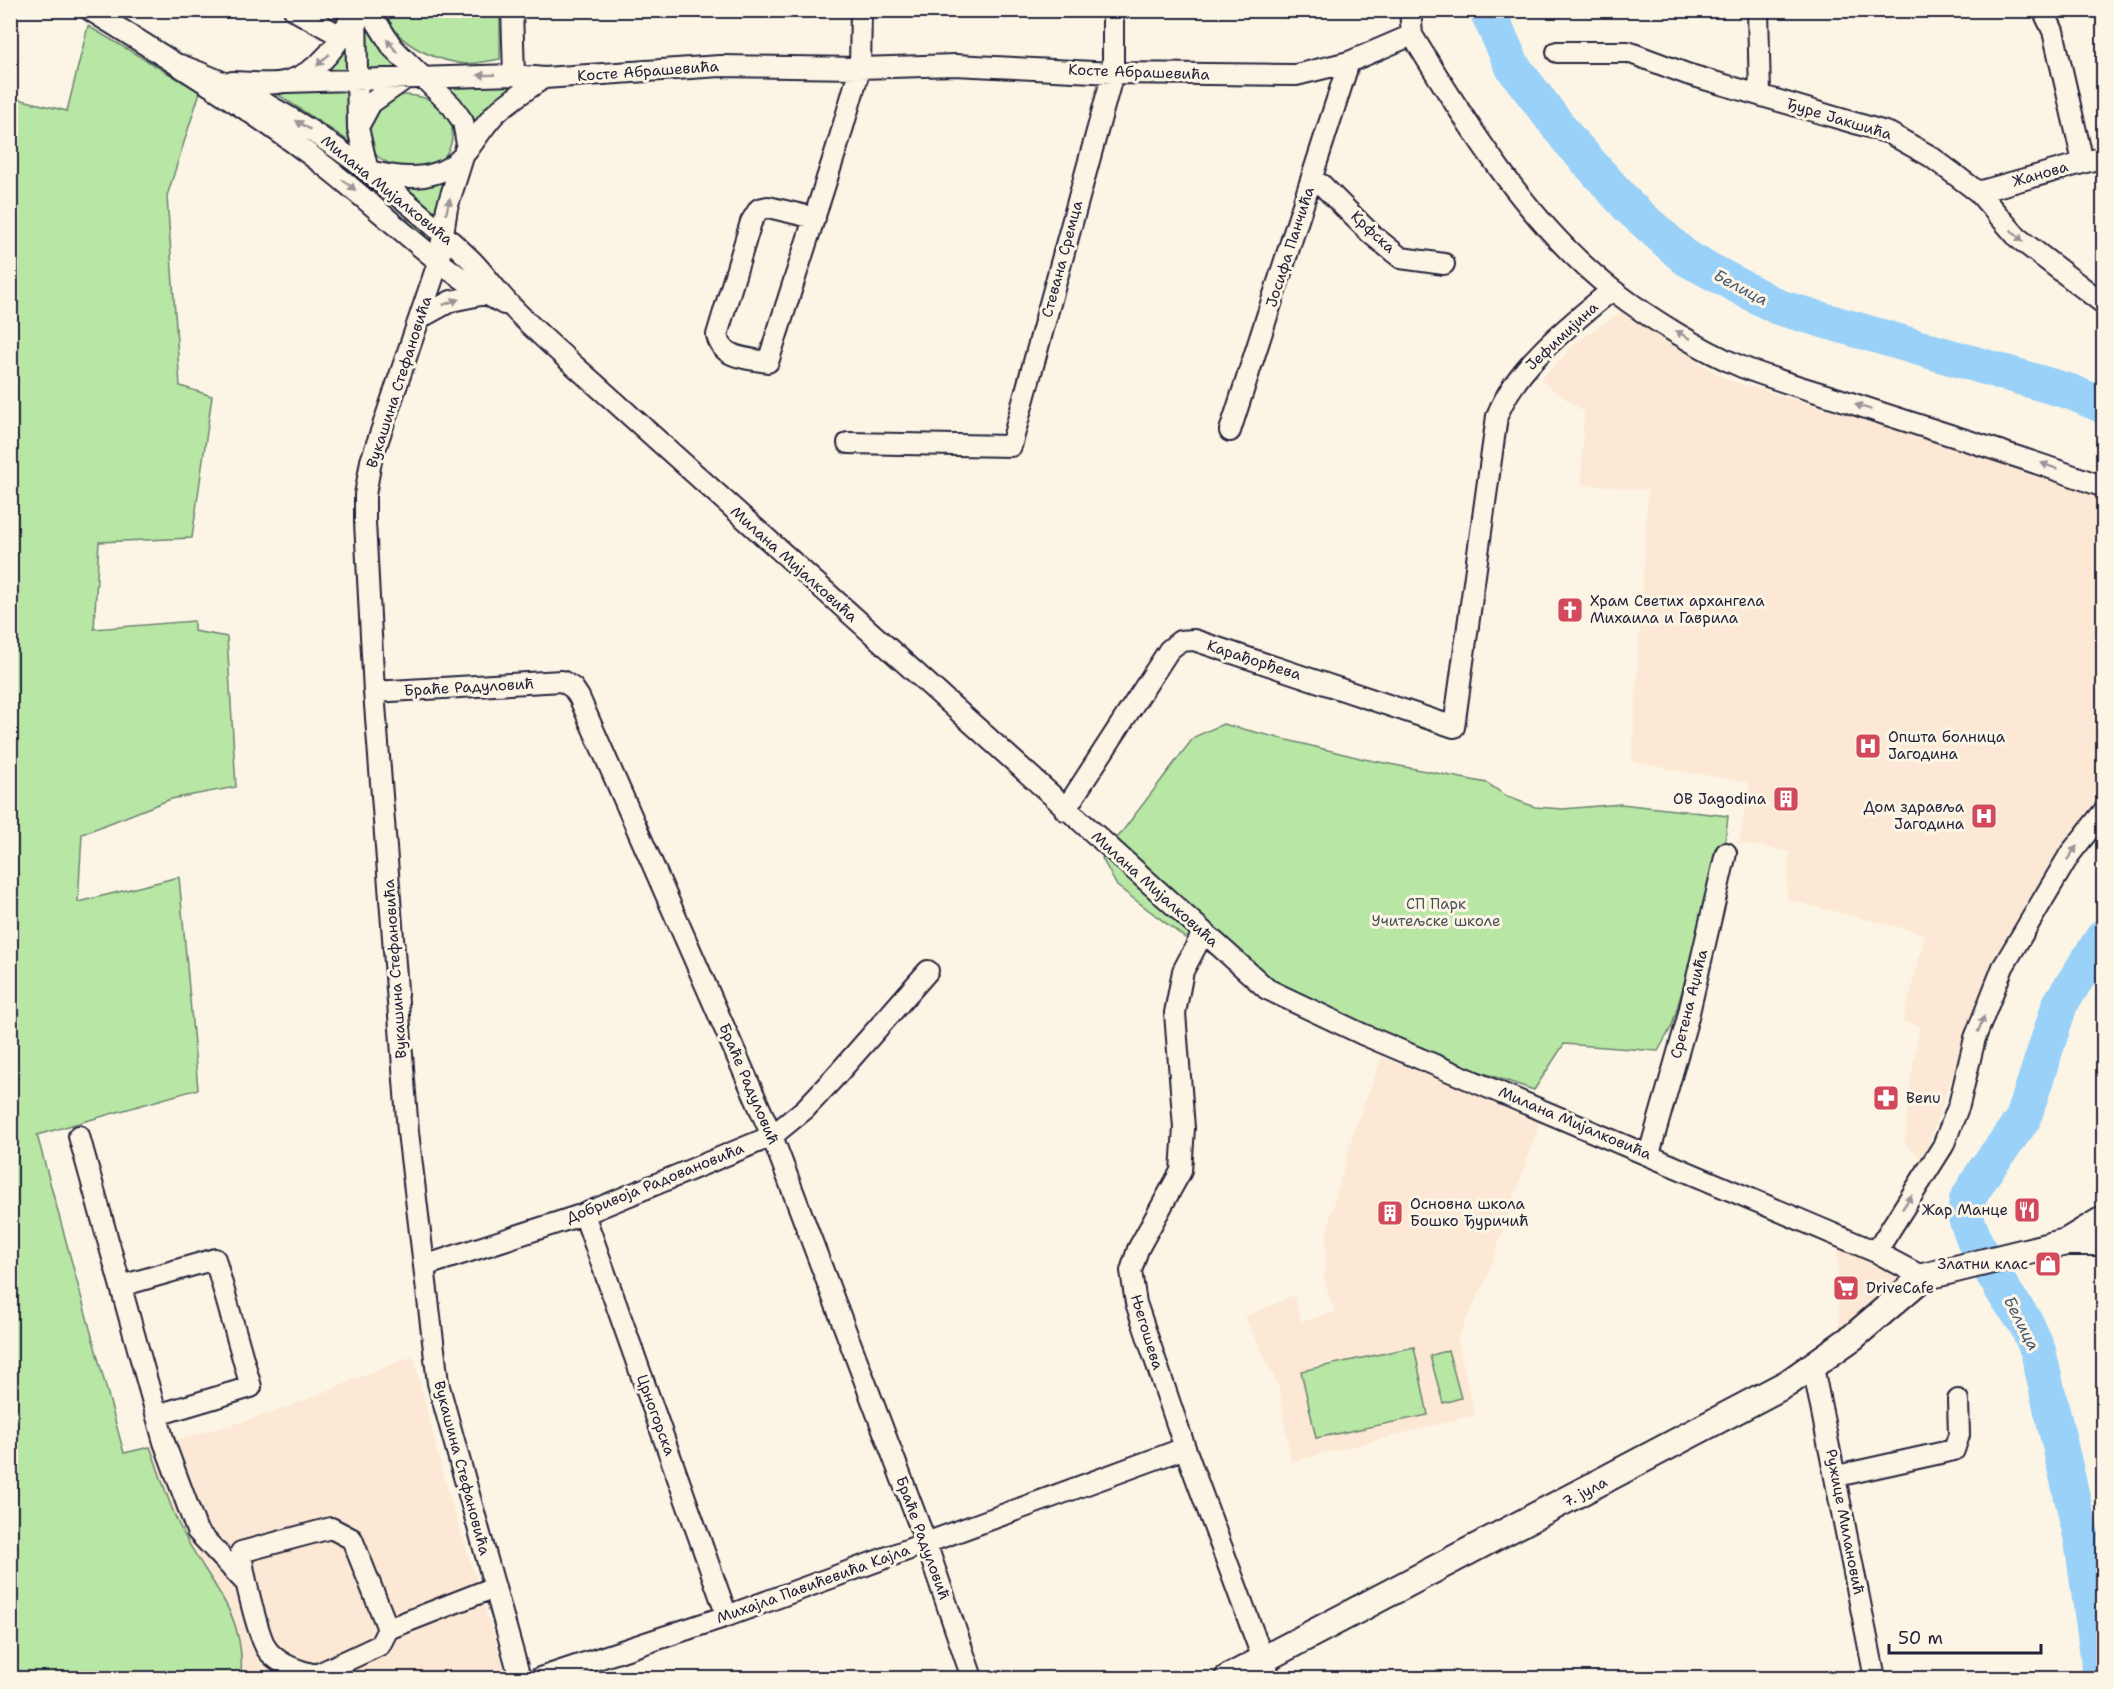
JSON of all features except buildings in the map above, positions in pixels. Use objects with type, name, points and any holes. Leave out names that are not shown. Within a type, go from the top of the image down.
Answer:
[{"type":"main road","points":[[1930,1274],[2017,1257],[2066,1242],[2103,1219]]},
{"type":"main road","points":[[2066,1242],[2103,1242]]},
{"type":"main road","name":"7. јула","points":[[1228,1678],[1266,1669],[1813,1367],[1930,1274]]},
{"type":"street","name":"Милана Мијалковића","points":[[90,10],[180,65],[304,150],[447,266]]},
{"type":"street","points":[[294,10],[341,36]]},
{"type":"street","points":[[286,82],[321,63],[341,36],[355,10]]},
{"type":"street","points":[[355,10],[358,128],[368,171],[394,222]]},
{"type":"street","points":[[369,10],[415,77],[452,106],[463,122],[467,134],[465,153]]},
{"type":"street","points":[[512,10],[514,75]]},
{"type":"street","points":[[815,218],[768,207],[759,209],[752,222],[717,335],[719,346],[732,356],[768,362],[815,218],[860,68],[861,10]]},
{"type":"street","name":"Стевана Сремца","points":[[848,443],[1011,446],[1113,73],[1113,10]]},
{"type":"street","name":"Јефимијина","points":[[1410,10],[1413,35],[1494,161],[1552,232],[1612,290],[1576,319],[1524,372],[1508,392],[1497,416],[1454,727]]},
{"type":"street","points":[[1758,10],[1760,95]]},
{"type":"street","points":[[2043,10],[2053,31],[2084,162]]},
{"type":"street","name":"Косте Абрашевића","points":[[224,81],[356,81],[514,75],[544,78],[720,66],[860,68],[955,65],[1113,73],[1296,75],[1349,62],[1413,35]]},
{"type":"street","name":"Ђуре Јакшића","points":[[1557,52],[1628,52],[1687,74],[1889,133],[1930,156],[1978,192],[2018,238],[2103,304]]},
{"type":"street","name":"Јосифа Панчића","points":[[1230,431],[1349,62]]},
{"type":"street","name":"Милана Мијалковића","points":[[180,65],[224,81],[293,118],[368,171],[442,234],[488,287],[1065,810],[1267,989],[1362,1034],[1930,1274]]},
{"type":"street","points":[[358,128],[371,103],[415,77]]},
{"type":"street","points":[[304,150],[368,171],[396,177],[418,178],[446,169],[465,153],[495,115],[544,78]]},
{"type":"street","name":"Вукашина Стефановића","points":[[465,153],[455,180],[442,234],[447,266],[432,282],[371,461],[365,495],[374,692],[408,1132],[438,1383],[520,1678]]},
{"type":"street","name":"Жанова","points":[[1978,192],[2103,157]]},
{"type":"street","name":"Крфска","points":[[1311,180],[1322,184],[1370,233],[1401,258],[1444,264]]},
{"type":"street","points":[[447,266],[467,272],[488,287]]},
{"type":"street","points":[[420,318],[451,301],[488,287]]},
{"type":"street","points":[[1612,290],[1651,317],[1741,367],[1967,442],[2036,461],[2103,487]]},
{"type":"street","name":"Карађорђева","points":[[1065,810],[1169,650],[1180,641],[1194,640],[1454,727]]},
{"type":"street","name":"Браће Радуловић","points":[[374,692],[562,681],[573,688],[772,1136],[926,1543],[972,1678]]},
{"type":"street","points":[[1876,1252],[1943,1146],[1959,1105],[1975,1038],[2002,967],[2070,854],[2103,811]]},
{"type":"street","name":"Сретена Аџића","points":[[1649,1154],[1687,1021],[1726,853]]},
{"type":"street","name":"Његошева","points":[[1203,933],[1183,971],[1175,1013],[1184,1128],[1181,1171],[1138,1249],[1131,1271],[1136,1303],[1185,1448],[1266,1669]]},
{"type":"street","name":"Добривоја Радовановића","points":[[424,1266],[584,1214],[772,1136],[805,1109],[928,971]]},
{"type":"street","points":[[79,1136],[157,1415],[197,1531],[245,1582]]},
{"type":"street","name":"Црногорска","points":[[584,1214],[728,1616]]},
{"type":"street","points":[[121,1286],[215,1259],[251,1387],[157,1415]]},
{"type":"street","name":"Ружице Милановић","points":[[1813,1367],[1837,1476],[1875,1678]]},
{"type":"street","points":[[1837,1476],[1954,1450],[1959,1435],[1958,1400]]},
{"type":"street","name":"Михајла Павићевића Кајла","points":[[540,1678],[728,1616],[1185,1448]]},
{"type":"street","points":[[388,1629],[352,1539],[331,1528],[241,1552],[245,1582],[268,1652],[291,1668],[316,1675],[380,1645],[388,1629],[495,1587]]},
{"type":"shaded area","name":"Општа болница Јагодина","points":[[1622,311],[1725,379],[2060,477],[2103,500],[2103,793],[2025,905],[1989,970],[1923,1160],[1905,1143],[1909,1090],[1920,1026],[1903,1021],[1925,934],[1786,899],[1790,852],[1739,843],[1749,783],[1632,762],[1648,490],[1581,484],[1584,412],[1540,380],[1578,341]]},
{"type":"shaded area","points":[[1382,1057],[1541,1118],[1487,1278],[1457,1339],[1475,1415],[1291,1462],[1279,1388],[1245,1317],[1294,1295],[1301,1322],[1335,1312],[1324,1280],[1327,1230],[1354,1130]]},
{"type":"shaded area","points":[[1837,1246],[1894,1271],[1899,1279],[1889,1291],[1839,1331]]},
{"type":"shaded area","points":[[413,1356],[445,1482],[507,1678],[241,1678],[242,1661],[231,1609],[180,1528],[150,1447],[270,1414]]},
{"type":"green space","points":[[386,11],[500,11],[500,59],[463,64],[424,53],[396,32]]},
{"type":"green space","points":[[363,16],[405,71],[364,72]]},
{"type":"green space","points":[[88,26],[200,92],[167,196],[180,386],[212,396],[192,538],[99,542],[94,629],[194,621],[194,631],[227,637],[236,787],[171,799],[82,834],[78,902],[179,877],[198,1089],[37,1135],[124,1453],[150,1447],[181,1529],[231,1615],[238,1634],[241,1678],[11,1678],[10,97],[67,111]]},
{"type":"green space","points":[[351,35],[350,73],[322,73]]},
{"type":"green space","points":[[514,81],[517,85],[486,107],[476,121],[450,89],[456,85]]},
{"type":"green space","points":[[350,87],[353,144],[268,88]]},
{"type":"green space","points":[[400,95],[428,99],[445,112],[452,128],[450,146],[441,160],[424,169],[402,168],[374,154],[370,134],[371,117],[380,104]]},
{"type":"green space","points":[[447,177],[440,219],[399,186]]},
{"type":"green space","points":[[403,209],[434,235],[434,246],[409,223]]},
{"type":"green space","name":"СП Парк Учитељске школе","points":[[1223,724],[1364,759],[1487,783],[1508,797],[1535,807],[1563,809],[1621,804],[1728,816],[1725,842],[1672,1026],[1658,1051],[1564,1044],[1534,1090],[1385,1040],[1196,946],[1117,886],[1102,858],[1194,737]]},
{"type":"green space","points":[[1414,1347],[1428,1415],[1316,1438],[1301,1371]]},
{"type":"green space","points":[[1448,1350],[1461,1398],[1443,1403],[1430,1356]]},
{"type":"waterway","name":"Белица","points":[[1487,10],[1513,67],[1568,139],[1629,207],[1686,258],[1778,307],[2071,392],[2104,406]]},
{"type":"waterway","name":"Белица","points":[[2101,1678],[2082,1540],[2038,1351],[2026,1323],[2004,1292],[1975,1242],[1965,1215],[1967,1200],[1984,1172],[2023,1119],[2060,1004],[2104,936]]},
{"type":"place","name":"Храм Светих архангела Михаила и Гаврила","points":[[1570,610]]},
{"type":"place","name":"Општа болница Јагодина","points":[[1868,746]]},
{"type":"place","name":"OB Jagodina","points":[[1786,799]]},
{"type":"place","name":"Дом здравља Јагодина","points":[[1984,816]]},
{"type":"place","name":"Benu","points":[[1886,1098]]},
{"type":"place","name":"Жар Манце","points":[[2027,1210]]},
{"type":"place","name":"Основна школа Бошко Ђуричић","points":[[1390,1213]]},
{"type":"place","name":"Златни клас","points":[[2048,1264]]},
{"type":"place","name":"DriveCafe","points":[[1846,1288]]}]
